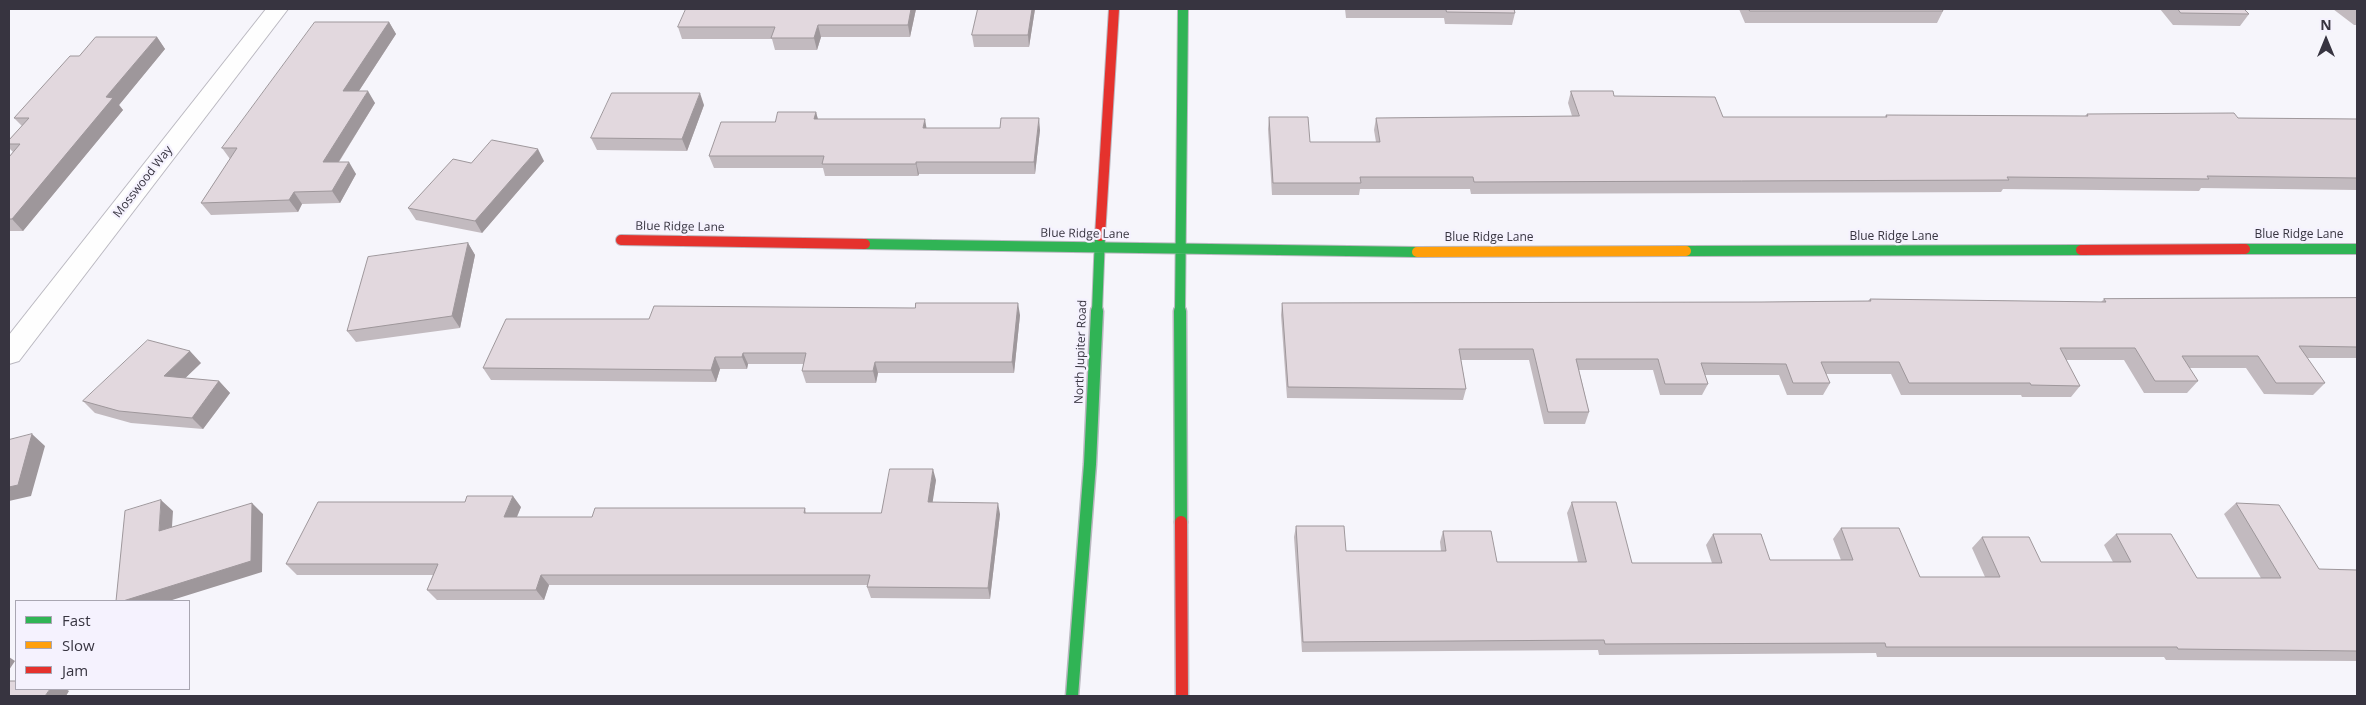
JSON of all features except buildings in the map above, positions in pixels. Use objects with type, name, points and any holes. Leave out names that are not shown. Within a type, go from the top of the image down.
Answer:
[{"type":"main road","name":"North Jupiter Road","points":[[1072,696],[1090,464],[1099,248],[1114,9]]},
{"type":"main road","points":[[1182,696],[1180,250],[1183,9]]},
{"type":"main road","name":"Blue Ridge Lane","points":[[621,240],[1099,248],[1260,253],[2357,249]]},
{"type":"street","name":"Mosswood Way","points":[[9,354],[277,9]]},
{"type":"traffic: fast","points":[[1181,522],[1180,250],[1183,9]]},
{"type":"traffic: fast","points":[[1072,696],[1090,464],[1100,236]]},
{"type":"traffic: fast","points":[[865,244],[1417,252]]},
{"type":"traffic: fast","points":[[2245,249],[2357,249]]},
{"type":"traffic: fast","points":[[1686,251],[2081,250]]},
{"type":"traffic: slow","points":[[1417,252],[1686,251]]},
{"type":"traffic: jam","points":[[1100,236],[1114,9]]},
{"type":"traffic: jam","points":[[621,240],[865,244]]},
{"type":"traffic: jam","points":[[2081,250],[2245,249]]},
{"type":"traffic: jam","points":[[1181,522],[1182,696]]}]
